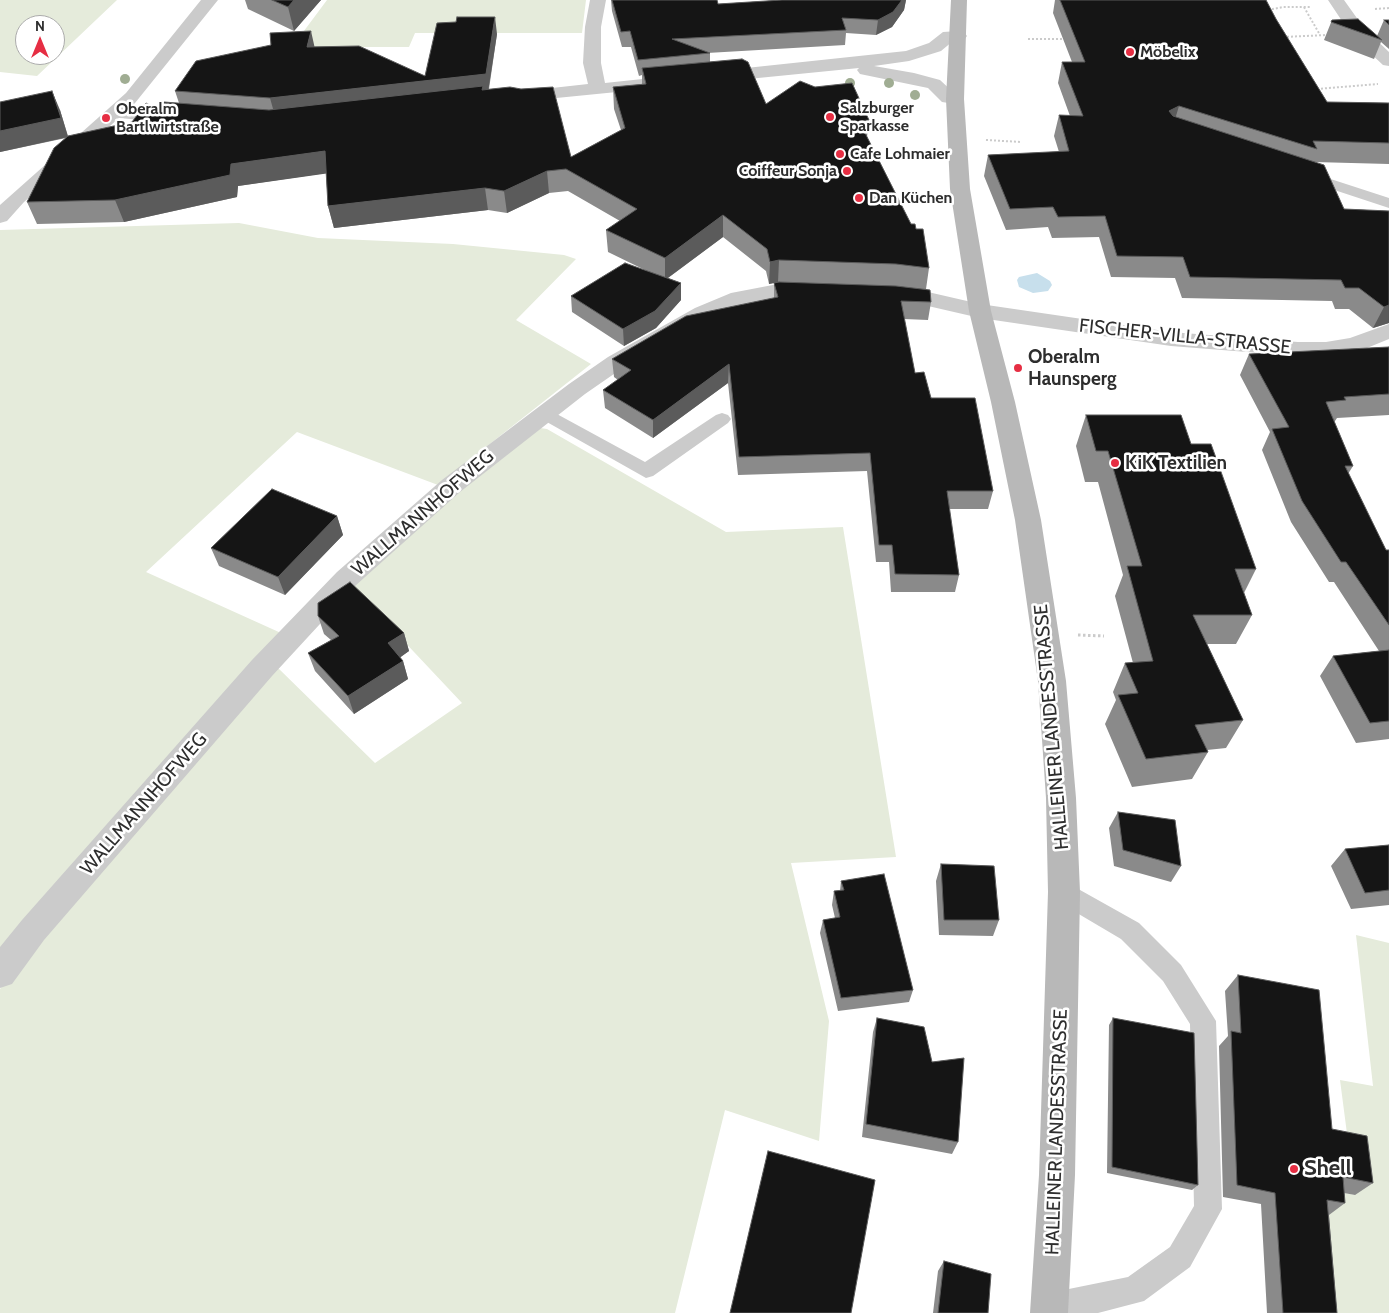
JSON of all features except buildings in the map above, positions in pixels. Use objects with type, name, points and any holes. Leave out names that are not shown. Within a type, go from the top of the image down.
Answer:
[{"type":"main road","name":"HALLEINER LANDESSTRASSE","points":[[959,0],[955,99],[960,189],[982,320],[1026,511],[1041,600],[1052,681],[1061,798],[1064,892],[1057,1165],[1049,1311]]},
{"type":"street","points":[[0,217],[55,164],[117,112],[210,0]]},
{"type":"street","points":[[598,0],[593,27],[592,62],[598,88]]},
{"type":"street","points":[[1339,4],[1361,35],[1389,61]]},
{"type":"street","points":[[503,98],[909,56],[934,47],[949,36],[958,36]]},
{"type":"street","points":[[830,65],[914,78],[934,84],[948,98],[955,99]]},
{"type":"street","points":[[117,112],[192,118]]},
{"type":"street","name":"WALLMANNHOFWEG","points":[[0,973],[33,930],[262,668],[346,579],[451,486],[544,413],[616,362],[703,313],[739,298],[778,291],[835,293]]},
{"type":"street","points":[[874,294],[928,299],[982,320]]},
{"type":"street","name":"FISCHER-VILLA-STRASSE","points":[[982,320],[1171,339],[1326,349],[1354,344],[1389,331]]},
{"type":"lane","points":[[1294,172],[1389,203]]},
{"type":"lane","points":[[544,413],[646,472],[722,419]]},
{"type":"lane","points":[[1049,1311],[1134,1291],[1180,1257],[1208,1209],[1202,1021],[1172,973],[1130,931],[1064,892]]},
{"type":"path","points":[[1264,11],[1283,7],[1336,6],[1339,4]]},
{"type":"path","points":[[1303,7],[1320,35]]},
{"type":"path","points":[[1283,37],[1290,35],[1361,35]]},
{"type":"path","points":[[1028,39],[1063,39]]},
{"type":"path","points":[[1311,90],[1380,84]]},
{"type":"path","points":[[980,140],[1021,142]]},
{"type":"path","points":[[1075,635],[1104,636]]},
{"type":"green space","points":[[0,0],[117,0],[65,49],[65,15],[15,15],[15,65],[49,65],[37,76],[0,72]]},
{"type":"green space","points":[[327,0],[586,0],[582,33],[415,33],[409,47],[292,47]]},
{"type":"green space","points":[[239,223],[318,238],[453,244],[564,255],[576,259],[516,320],[591,364],[438,485],[297,432],[146,572],[281,633],[0,960],[0,230]]},
{"type":"green space","points":[[540,428],[547,429],[726,532],[843,527],[896,857],[791,863],[829,1021],[819,1141],[725,1110],[675,1313],[0,1313],[0,989],[48,927],[276,666],[375,763],[462,703],[350,584],[399,539]]},
{"type":"green space","points":[[1356,935],[1389,943],[1389,1313],[1319,1313],[1311,1211],[1326,1189],[1355,1195],[1340,1080],[1373,1086]]},
{"type":"water","points":[[1037,273],[1050,281],[1052,285],[1048,291],[1033,293],[1019,287],[1017,280],[1019,277]]},
{"type":"place","name":"Möbelix","points":[[1130,52]]},
{"type":"place","name":"Salzburger Sparkasse","points":[[830,117]]},
{"type":"place","name":"Oberalm Bartlwirtstraße","points":[[106,118]]},
{"type":"place","name":"Cafe Lohmaier","points":[[840,154]]},
{"type":"place","name":"Coiffeur Sonja","points":[[847,171]]},
{"type":"place","name":"Dan Küchen","points":[[859,198]]},
{"type":"place","name":"Oberalm Haunsperg","points":[[1018,368]]},
{"type":"place","name":"KiK Textilien","points":[[1115,463]]},
{"type":"place","name":"Shell","points":[[1294,1169]]}]
